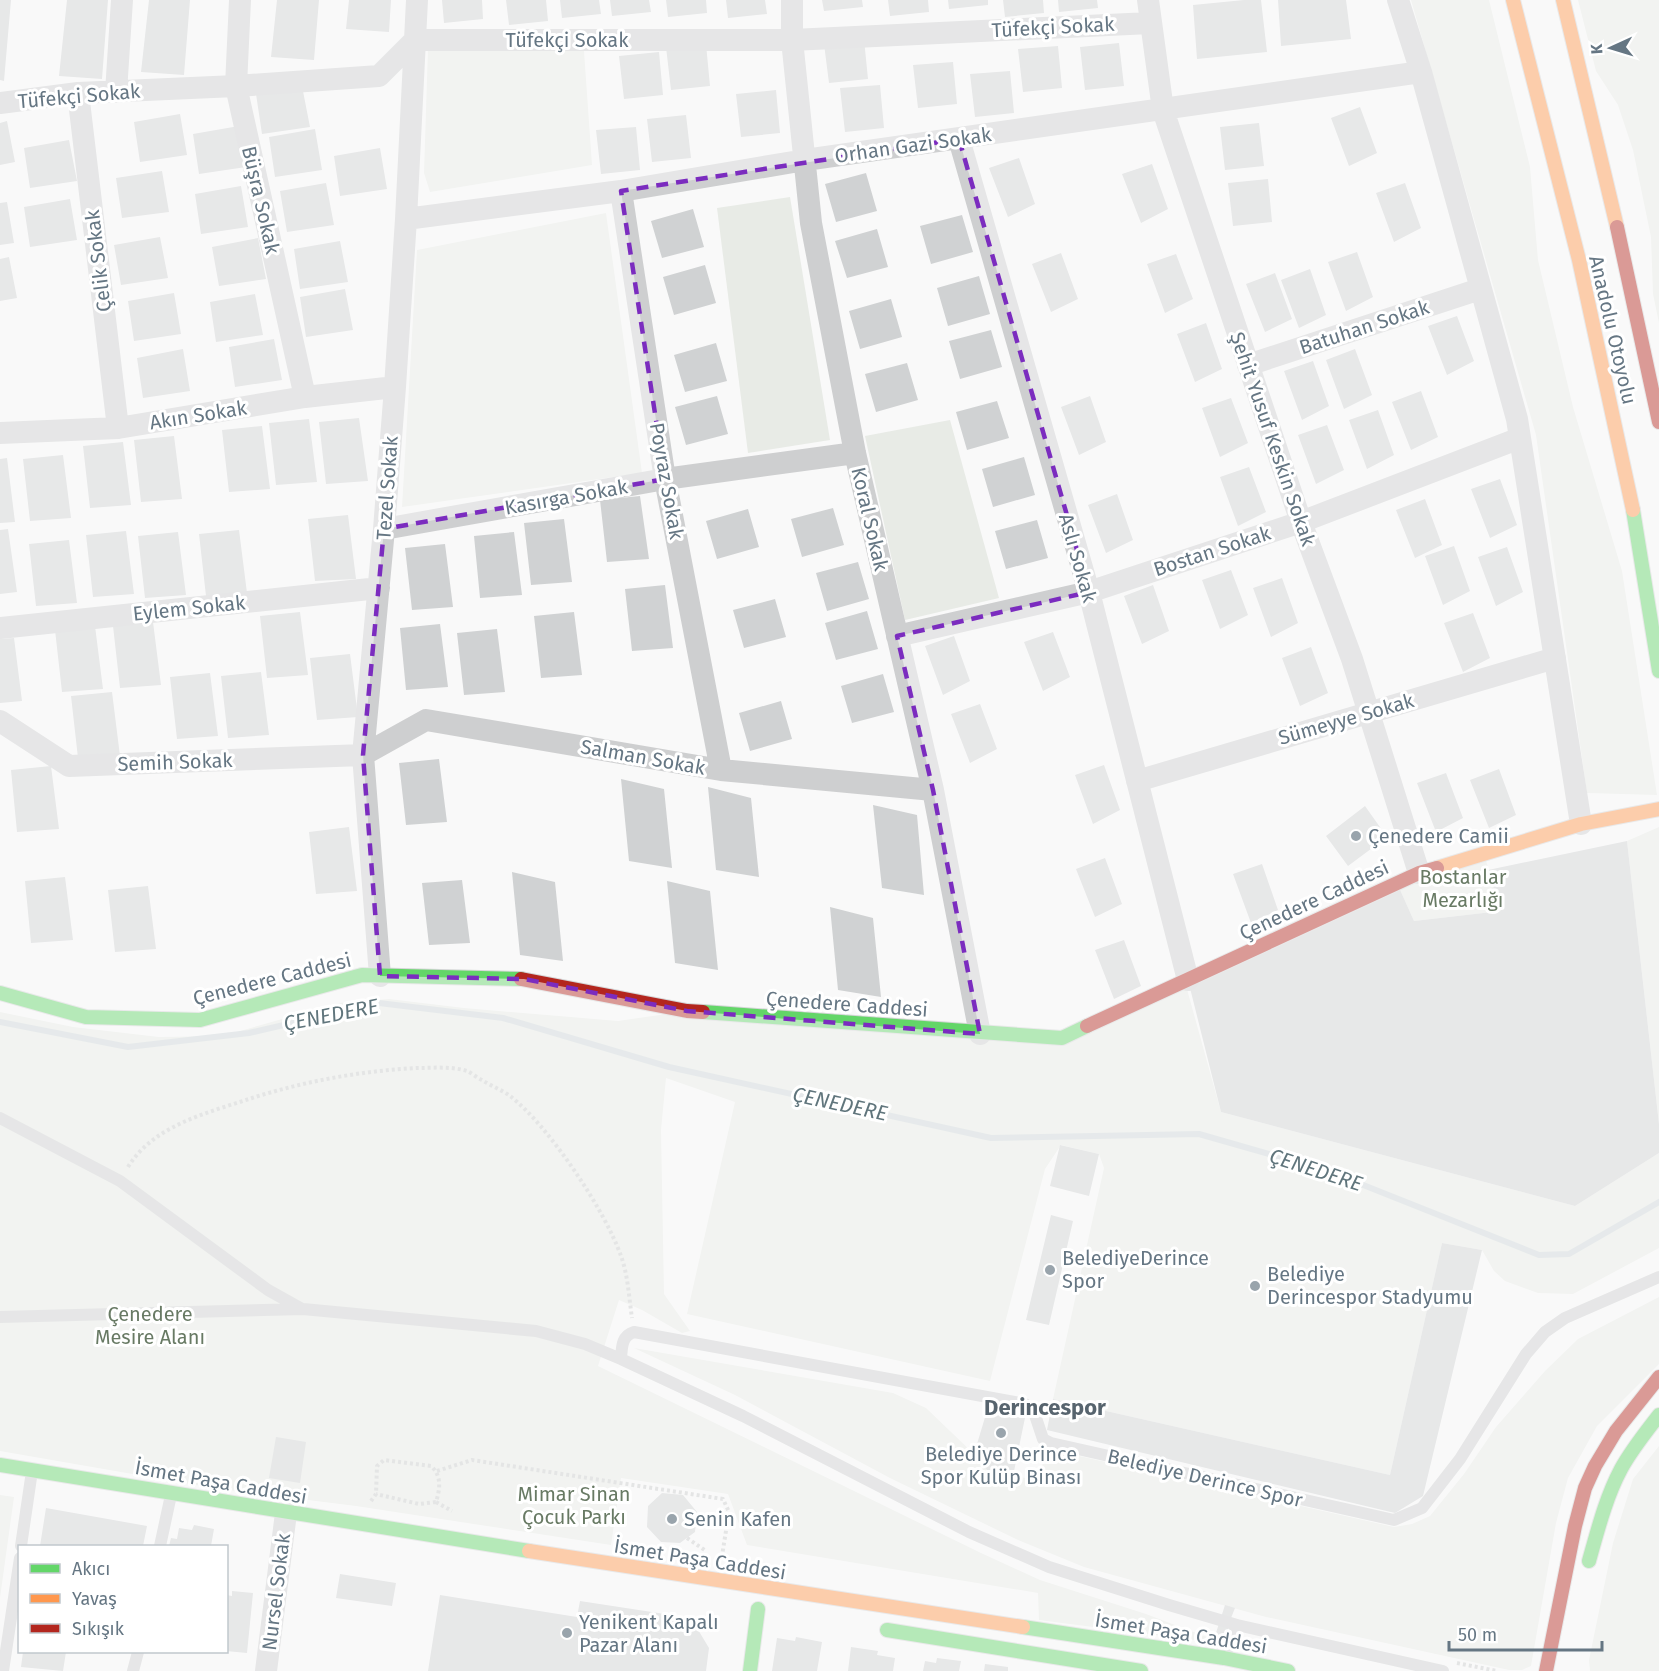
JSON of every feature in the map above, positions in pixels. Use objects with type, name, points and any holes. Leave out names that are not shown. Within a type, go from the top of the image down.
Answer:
[{"type":"main road","name":"Anadolu Otoyolu","points":[[1513,0],[1564,199],[1608,394],[1635,523],[1659,671]]},
{"type":"main road","name":"Anadolu Otoyolu","points":[[1563,0],[1609,188],[1659,422]]},
{"type":"main road","name":"Çenedere Caddesi","points":[[0,993],[86,1017],[200,1020],[362,975],[524,979],[687,1011],[980,1034],[1062,1038],[1419,873],[1581,824],[1659,809]]},
{"type":"main road","points":[[1546,1671],[1575,1526],[1585,1488],[1616,1431],[1659,1377]]},
{"type":"main road","points":[[1586,1577],[1600,1520],[1617,1477],[1635,1447],[1659,1415]]},
{"type":"main road","name":"İsmet Paşa Caddesi","points":[[0,1465],[172,1494],[285,1526],[759,1604],[1288,1671]]},
{"type":"main road","points":[[750,1671],[759,1604]]},
{"type":"main road","points":[[873,1628],[1141,1671]]},
{"type":"street","points":[[116,92],[122,0]]},
{"type":"street","name":"Büşra Sokak","points":[[240,0],[236,86],[305,397]]},
{"type":"street","name":"Tezel Sokak","points":[[380,976],[363,754],[395,387],[417,0]]},
{"type":"street","name":"Koral Sokak","points":[[792,0],[792,40],[811,224],[855,453],[933,790],[980,1034]]},
{"type":"street","name":"Şehit Yusuf Keskin Sokak","points":[[1148,0],[1163,110],[1301,522],[1352,659],[1419,873]]},
{"type":"street","points":[[1398,0],[1421,72],[1517,419],[1581,824]]},
{"type":"street","name":"Tüfekçi Sokak","points":[[0,103],[78,93],[236,86],[379,76],[415,40],[792,40],[1150,22]]},
{"type":"street","name":"Orhan Gazi Sokak","points":[[406,219],[621,191],[805,160],[1421,72]]},
{"type":"street","name":"Çelik Sokak","points":[[78,93],[118,428]]},
{"type":"street","name":"Aslı Sokak","points":[[959,139],[1089,592],[1188,980]]},
{"type":"street","name":"Poyraz Sokak","points":[[621,191],[665,479],[721,770]]},
{"type":"street","name":"Batuhan Sokak","points":[[1248,365],[1480,289]]},
{"type":"street","name":"Akın Sokak","points":[[0,434],[118,428],[305,397],[395,387]]},
{"type":"street","name":"Bostan Sokak","points":[[897,636],[1089,592],[1301,522],[1520,438]]},
{"type":"street","name":"Kasırga Sokak","points":[[384,529],[665,479],[855,453]]},
{"type":"street","name":"Eylem Sokak","points":[[0,628],[379,588]]},
{"type":"street","name":"Sümeyye Sokak","points":[[1137,781],[1555,657]]},
{"type":"street","name":"Salman Sokak","points":[[363,754],[426,720],[721,770],[933,790]]},
{"type":"street","name":"Semih Sokak","points":[[0,721],[69,766],[363,754]]},
{"type":"street","name":"Nursel Sokak","points":[[266,1671],[285,1526]]},
{"type":"lane","points":[[0,1118],[120,1181],[268,1290],[303,1309]]},
{"type":"lane","name":"Belediye Derince Spor","points":[[621,1359],[624,1339],[628,1334],[634,1332],[1025,1404],[1035,1415],[1043,1439],[1051,1443],[1394,1520],[1422,1508],[1429,1500],[1460,1459],[1526,1354],[1545,1332],[1565,1317],[1659,1277]]},
{"type":"lane","points":[[0,1317],[303,1309],[536,1331],[585,1344],[621,1359],[743,1416],[969,1532],[1039,1562],[1237,1625],[1443,1671]]},
{"type":"lane","points":[[21,1545],[32,1471]]},
{"type":"lane","points":[[160,1545],[172,1494]]},
{"type":"lane","points":[[3,1671],[18,1571]]},
{"type":"lane","points":[[1222,1664],[1237,1625]]},
{"type":"lane","points":[[133,1671],[138,1653]]},
{"type":"path","points":[[384,1460],[431,1466],[437,1471],[440,1483],[436,1502],[419,1504],[376,1494],[377,1466],[384,1460]]},
{"type":"path","points":[[437,1471],[472,1460],[723,1499],[729,1512],[721,1561]]},
{"type":"highlighted area","points":[[959,139],[1089,592],[897,636],[933,790],[980,1034],[687,1011],[524,979],[380,976],[363,755],[384,529],[665,479],[621,191]]},
{"type":"green space","points":[[1411,0],[1489,0],[1530,167],[1538,260],[1573,407],[1622,571],[1657,795],[1587,793],[1536,435]]},
{"type":"green space","points":[[1578,0],[1659,0],[1659,323],[1653,294],[1651,237],[1633,150],[1618,105],[1596,71]]},
{"type":"green space","points":[[428,48],[584,51],[592,165],[430,192],[424,173]]},
{"type":"green space","points":[[790,197],[830,440],[748,453],[717,208]]},
{"type":"green space","points":[[606,213],[642,473],[402,507],[417,250]]},
{"type":"green space","points":[[950,420],[999,598],[905,620],[865,436]]},
{"type":"green space","points":[[1659,827],[1659,1124],[1627,841]]},
{"type":"green space","name":"Bostanlar Mezarlığı","points":[[1484,854],[1501,911],[1414,921],[1397,883]]},
{"type":"green space","points":[[1185,982],[1221,1112],[1575,1206],[1659,1153],[1659,1248],[1573,1294],[1538,1293],[1505,1281],[1494,1271],[1482,1250],[1442,1243],[1390,1475],[1053,1399],[1104,1168],[1099,1154],[1061,1145],[1045,1169],[990,1381],[687,1314],[735,1102],[666,1078],[661,1130],[664,1294],[690,1331],[682,1333],[642,1310],[619,1300],[598,1366],[1040,1580],[1146,1614],[1225,1644],[1039,1620],[1038,1593],[747,1545],[728,1494],[621,1478],[611,1545],[356,1506],[213,1488],[0,1451],[0,1012],[73,1027],[159,1037],[223,1036],[338,1003],[389,999],[618,1021],[687,1011],[1062,1038]]},
{"type":"green space","points":[[1659,1297],[1659,1364],[1597,1426],[1568,1478],[1556,1523],[1531,1666],[1522,1670],[1509,1670],[1266,1617],[1084,1567],[1018,1540],[890,1478],[735,1395],[634,1348],[893,1393],[926,1408],[974,1454],[988,1471],[1037,1480],[1048,1449],[1394,1527],[1412,1524],[1430,1516],[1464,1474],[1496,1427],[1545,1371],[1578,1339]]},
{"type":"green space","points":[[1659,1446],[1659,1671],[1590,1671],[1589,1660],[1613,1543],[1633,1479]]},
{"type":"green space","points":[[0,1495],[14,1497],[0,1598]]},
{"type":"building","points":[[0,0],[11,0],[4,81],[0,80]]},
{"type":"building","points":[[67,0],[108,0],[102,79],[59,76]]},
{"type":"building","points":[[149,0],[190,0],[184,75],[141,72]]},
{"type":"building","points":[[277,0],[319,0],[314,60],[271,57]]},
{"type":"building","points":[[349,0],[391,0],[389,32],[346,29]]},
{"type":"building","points":[[442,0],[482,0],[483,19],[444,23]]},
{"type":"building","points":[[506,0],[546,0],[548,21],[509,25]]},
{"type":"building","points":[[560,0],[599,0],[601,14],[562,18]]},
{"type":"building","points":[[610,0],[649,0],[651,12],[612,16]]},
{"type":"building","points":[[666,0],[706,0],[707,13],[668,17]]},
{"type":"building","points":[[726,0],[765,0],[767,14],[728,18]]},
{"type":"building","points":[[822,0],[862,0],[863,7],[824,11]]},
{"type":"building","points":[[888,0],[928,0],[929,12],[890,16]]},
{"type":"building","points":[[948,0],[988,0],[988,5],[949,9]]},
{"type":"building","points":[[1003,0],[1043,0],[1044,13],[1005,17]]},
{"type":"building","points":[[1058,0],[1097,0],[1098,8],[1059,12]]},
{"type":"building","points":[[1261,0],[1267,52],[1197,59],[1193,5]]},
{"type":"building","points":[[1278,0],[1346,0],[1351,39],[1281,46]]},
{"type":"building","points":[[864,39],[868,79],[829,83],[824,44]]},
{"type":"building","points":[[1119,43],[1124,86],[1085,90],[1080,47]]},
{"type":"building","points":[[706,44],[710,86],[671,90],[666,47]]},
{"type":"building","points":[[1058,46],[1062,88],[1023,92],[1018,49]]},
{"type":"building","points":[[659,52],[663,95],[624,99],[619,56]]},
{"type":"building","points":[[953,62],[957,104],[918,108],[913,65]]},
{"type":"building","points":[[1010,71],[1014,113],[975,117],[970,74]]},
{"type":"building","points":[[880,85],[884,128],[845,132],[840,88]]},
{"type":"building","points":[[302,86],[310,127],[262,134],[256,94]]},
{"type":"building","points":[[776,90],[780,133],[741,137],[736,94]]},
{"type":"building","points":[[1360,107],[1377,153],[1349,166],[1331,118]]},
{"type":"building","points":[[180,114],[187,155],[140,162],[134,122]]},
{"type":"building","points":[[686,115],[691,158],[652,162],[647,119]]},
{"type":"building","points":[[7,121],[15,162],[0,165],[0,123]]},
{"type":"building","points":[[1259,123],[1264,166],[1225,170],[1220,127]]},
{"type":"building","points":[[239,126],[246,167],[199,174],[193,134]]},
{"type":"building","points":[[636,127],[640,170],[601,174],[596,130]]},
{"type":"building","points":[[315,129],[322,170],[275,177],[269,137]]},
{"type":"building","points":[[69,140],[77,181],[30,188],[24,148]]},
{"type":"building","points":[[380,148],[387,189],[340,196],[334,156]]},
{"type":"building","points":[[1019,158],[1035,204],[1008,217],[989,168]]},
{"type":"building","points":[[1152,164],[1168,209],[1141,223],[1122,174]]},
{"type":"building","points":[[162,171],[169,212],[122,218],[116,178]]},
{"type":"building","points":[[866,173],[877,211],[836,222],[825,184]]},
{"type":"building","points":[[1268,179],[1272,222],[1233,226],[1228,183]]},
{"type":"building","points":[[326,183],[334,225],[287,232],[280,191]]},
{"type":"building","points":[[1405,183],[1421,228],[1394,242],[1376,193]]},
{"type":"building","points":[[241,186],[248,227],[201,234],[195,194]]},
{"type":"building","points":[[70,199],[77,240],[30,247],[24,207]]},
{"type":"building","points":[[7,202],[14,243],[0,245],[0,203]]},
{"type":"building","points":[[693,209],[704,247],[662,258],[651,221]]},
{"type":"building","points":[[962,215],[973,252],[931,264],[920,226]]},
{"type":"building","points":[[877,229],[888,267],[847,278],[835,241]]},
{"type":"building","points":[[160,237],[168,278],[121,285],[114,245]]},
{"type":"building","points":[[258,238],[266,279],[219,286],[212,247]]},
{"type":"building","points":[[340,241],[348,282],[300,289],[294,249]]},
{"type":"building","points":[[1357,252],[1373,297],[1346,311],[1328,262]]},
{"type":"building","points":[[1061,253],[1078,299],[1051,312],[1032,264]]},
{"type":"building","points":[[1176,254],[1193,299],[1165,313],[1147,264]]},
{"type":"building","points":[[9,257],[17,298],[0,301],[0,259]]},
{"type":"building","points":[[705,265],[716,303],[674,315],[663,277]]},
{"type":"building","points":[[1310,269],[1326,315],[1299,328],[1281,280]]},
{"type":"building","points":[[1275,273],[1292,319],[1265,332],[1246,284]]},
{"type":"building","points":[[979,276],[990,314],[948,326],[937,288]]},
{"type":"building","points":[[345,289],[353,330],[306,337],[300,297]]},
{"type":"building","points":[[174,293],[181,334],[134,341],[128,301]]},
{"type":"building","points":[[255,294],[263,335],[216,342],[210,302]]},
{"type":"building","points":[[891,299],[902,337],[860,349],[849,311]]},
{"type":"building","points":[[1457,316],[1474,361],[1447,375],[1428,326]]},
{"type":"building","points":[[1206,323],[1222,369],[1195,382],[1177,334]]},
{"type":"building","points":[[991,330],[1002,367],[960,379],[949,341]]},
{"type":"building","points":[[274,339],[282,380],[235,387],[229,347]]},
{"type":"building","points":[[716,343],[727,381],[685,392],[674,355]]},
{"type":"building","points":[[183,349],[190,391],[143,398],[137,358]]},
{"type":"building","points":[[1355,349],[1372,395],[1344,409],[1326,360]]},
{"type":"building","points":[[1313,361],[1329,406],[1302,420],[1284,371]]},
{"type":"building","points":[[907,363],[918,400],[876,412],[865,374]]},
{"type":"building","points":[[1421,391],[1438,437],[1411,450],[1392,402]]},
{"type":"building","points":[[717,396],[728,434],[686,445],[675,407]]},
{"type":"building","points":[[1090,396],[1106,442],[1079,455],[1061,407]]},
{"type":"building","points":[[1231,398],[1248,443],[1220,457],[1202,408]]},
{"type":"building","points":[[997,401],[1009,438],[967,450],[956,412]]},
{"type":"building","points":[[1378,410],[1394,455],[1367,469],[1349,420]]},
{"type":"building","points":[[359,418],[368,481],[326,484],[319,422]]},
{"type":"building","points":[[309,419],[317,482],[276,485],[269,423]]},
{"type":"building","points":[[1327,425],[1344,470],[1316,484],[1298,435]]},
{"type":"building","points":[[262,426],[270,489],[229,492],[222,430]]},
{"type":"building","points":[[174,436],[182,499],[141,502],[134,440]]},
{"type":"building","points":[[123,442],[131,505],[90,508],[83,446]]},
{"type":"building","points":[[63,455],[71,518],[30,521],[23,459]]},
{"type":"building","points":[[1024,457],[1035,495],[993,507],[982,469]]},
{"type":"building","points":[[7,458],[15,522],[0,523],[0,459]]},
{"type":"building","points":[[1249,467],[1266,512],[1238,526],[1220,477]]},
{"type":"building","points":[[1500,479],[1517,525],[1490,538],[1471,489]]},
{"type":"building","points":[[1117,494],[1133,540],[1106,553],[1088,505]]},
{"type":"building","points":[[640,496],[649,559],[607,562],[600,500]]},
{"type":"building","points":[[1425,499],[1442,545],[1415,558],[1396,510]]},
{"type":"building","points":[[833,508],[844,545],[802,557],[791,519]]},
{"type":"building","points":[[748,509],[759,547],[717,559],[706,521]]},
{"type":"building","points":[[348,515],[356,579],[315,581],[308,519]]},
{"type":"building","points":[[564,519],[572,582],[531,585],[524,523]]},
{"type":"building","points":[[1037,520],[1048,558],[1006,569],[995,531]]},
{"type":"building","points":[[8,529],[17,592],[0,594],[0,530]]},
{"type":"building","points":[[239,530],[247,593],[206,596],[199,534]]},
{"type":"building","points":[[126,531],[134,594],[93,597],[86,535]]},
{"type":"building","points":[[178,532],[186,595],[145,598],[138,536]]},
{"type":"building","points":[[514,532],[522,595],[480,598],[474,536]]},
{"type":"building","points":[[69,540],[77,603],[36,606],[29,544]]},
{"type":"building","points":[[445,544],[453,607],[412,610],[405,548]]},
{"type":"building","points":[[1454,546],[1470,591],[1443,605],[1425,556]]},
{"type":"building","points":[[1507,547],[1523,592],[1496,606],[1478,557]]},
{"type":"building","points":[[858,562],[869,599],[827,611],[816,573]]},
{"type":"building","points":[[1231,570],[1248,615],[1220,629],[1202,580]]},
{"type":"building","points":[[1282,578],[1298,623],[1271,637],[1253,588]]},
{"type":"building","points":[[665,585],[673,648],[632,651],[625,589]]},
{"type":"building","points":[[1153,585],[1169,631],[1142,644],[1124,596]]},
{"type":"building","points":[[775,599],[786,637],[744,648],[733,610]]},
{"type":"building","points":[[867,611],[878,649],[836,660],[825,623]]},
{"type":"building","points":[[300,612],[308,675],[267,678],[260,616]]},
{"type":"building","points":[[574,612],[582,675],[541,678],[534,616]]},
{"type":"building","points":[[1473,613],[1490,658],[1463,672],[1444,623]]},
{"type":"building","points":[[153,622],[161,685],[120,688],[113,626]]},
{"type":"building","points":[[440,624],[448,687],[406,690],[400,628]]},
{"type":"building","points":[[95,626],[103,689],[62,692],[55,630]]},
{"type":"building","points":[[497,629],[505,692],[464,695],[457,633]]},
{"type":"building","points":[[1053,632],[1070,677],[1043,691],[1024,642]]},
{"type":"building","points":[[954,636],[970,681],[943,695],[925,646]]},
{"type":"building","points":[[14,638],[22,701],[0,703],[0,639]]},
{"type":"building","points":[[1311,647],[1328,693],[1300,706],[1282,658]]},
{"type":"building","points":[[350,654],[358,717],[317,720],[310,658]]},
{"type":"building","points":[[261,672],[269,735],[228,738],[221,676]]},
{"type":"building","points":[[210,673],[218,736],[177,739],[170,677]]},
{"type":"building","points":[[883,674],[894,712],[852,723],[841,686]]},
{"type":"building","points":[[112,692],[120,756],[78,758],[71,696]]},
{"type":"building","points":[[781,701],[792,739],[750,751],[739,713]]},
{"type":"building","points":[[980,704],[997,749],[970,763],[951,714]]},
{"type":"building","points":[[439,759],[447,822],[406,825],[399,763]]},
{"type":"building","points":[[1104,765],[1120,810],[1093,824],[1075,775]]},
{"type":"building","points":[[51,766],[59,829],[17,832],[11,770]]},
{"type":"building","points":[[1499,769],[1516,815],[1489,828],[1470,780]]},
{"type":"building","points":[[1446,773],[1463,818],[1436,832],[1417,783]]},
{"type":"building","points":[[621,779],[664,789],[672,868],[629,861]]},
{"type":"building","points":[[708,787],[751,798],[759,877],[716,870]]},
{"type":"building","points":[[873,805],[917,815],[924,895],[882,888]]},
{"type":"building","name":"Çenedere Camii","points":[[1365,806],[1387,837],[1348,866],[1326,836]]},
{"type":"building","points":[[349,827],[357,891],[316,894],[309,832]]},
{"type":"building","points":[[1627,841],[1659,1124],[1659,1153],[1575,1206],[1221,1112],[1188,980],[1397,883],[1414,921],[1501,911],[1488,870]]},
{"type":"building","points":[[1105,858],[1122,904],[1095,917],[1076,869]]},
{"type":"building","points":[[1262,864],[1278,910],[1251,923],[1233,874]]},
{"type":"building","points":[[512,872],[555,882],[563,961],[520,955]]},
{"type":"building","points":[[65,877],[73,940],[31,943],[25,881]]},
{"type":"building","points":[[462,880],[470,943],[429,945],[422,883]]},
{"type":"building","points":[[667,881],[710,891],[718,970],[675,963]]},
{"type":"building","points":[[148,886],[156,949],[115,952],[108,890]]},
{"type":"building","points":[[830,907],[873,918],[881,997],[838,990]]},
{"type":"building","points":[[1124,940],[1141,986],[1114,999],[1095,950]]},
{"type":"building","points":[[1060,1145],[1099,1154],[1089,1196],[1050,1186]]},
{"type":"building","name":"BelediyeDerince Spor","points":[[1051,1215],[1073,1221],[1049,1325],[1026,1320]]},
{"type":"building","name":"Belediye Derincespor Stadyumu","points":[[1442,1243],[1482,1250],[1423,1496],[1395,1513],[1047,1430],[1053,1399],[1390,1475]]},
{"type":"building","name":"Belediye Derince Spor Kulüp Binası","points":[[989,1404],[1026,1413],[1013,1476],[988,1471],[974,1454]]},
{"type":"building","points":[[276,1437],[306,1442],[300,1483],[269,1478]]},
{"type":"building","name":"Senin Kafen","points":[[662,1493],[683,1495],[697,1512],[695,1532],[680,1543],[661,1542],[647,1527],[648,1506]]},
{"type":"building","points":[[46,1508],[147,1526],[143,1545],[40,1545]]},
{"type":"building","points":[[194,1525],[214,1529],[211,1545],[169,1545],[171,1538],[177,1539],[179,1528],[192,1530]]},
{"type":"building","points":[[340,1574],[396,1583],[392,1606],[336,1598]]},
{"type":"building","points":[[232,1591],[253,1593],[247,1653],[228,1651],[228,1595],[232,1596]]},
{"type":"building","name":"Yenikent Kapalı Pazar Alanı","points":[[440,1595],[577,1617],[580,1601],[691,1618],[709,1648],[706,1671],[428,1671]]},
{"type":"building","points":[[1225,1605],[1235,1608],[1225,1644],[1214,1639]]},
{"type":"building","points":[[796,1637],[822,1642],[817,1671],[772,1671],[777,1638],[795,1641]]},
{"type":"building","points":[[851,1647],[878,1651],[877,1655],[895,1658],[893,1671],[848,1671]]},
{"type":"building","points":[[23,1653],[66,1653],[63,1671],[21,1667]]},
{"type":"building","points":[[937,1658],[961,1661],[959,1671],[923,1671],[925,1661],[936,1663]]},
{"type":"building","points":[[985,1664],[1008,1667],[1008,1671],[984,1671]]},
{"type":"waterway","name":"ÇENEDERE","points":[[0,1022],[128,1047],[249,1033],[379,1003],[503,1018],[669,1067],[991,1138],[1199,1134],[1328,1171],[1539,1255],[1569,1254],[1659,1202]]},
{"type":"traffic: fast","points":[[1633,510],[1659,671]]},
{"type":"traffic: fast","points":[[0,993],[86,1017],[200,1020],[362,975],[521,979]]},
{"type":"traffic: fast","points":[[703,1012],[1062,1038],[1087,1026]]},
{"type":"traffic: fast","points":[[1589,1561],[1603,1514],[1621,1469],[1659,1415]]},
{"type":"traffic: fast","points":[[0,1465],[529,1551]]},
{"type":"traffic: fast","points":[[750,1671],[758,1609]]},
{"type":"traffic: fast","points":[[1023,1627],[1224,1658],[1288,1671]]},
{"type":"traffic: fast","points":[[887,1630],[1141,1671]]},
{"type":"traffic: slow","points":[[1513,0],[1579,260],[1633,510]]},
{"type":"traffic: slow","points":[[1563,0],[1617,227]]},
{"type":"traffic: slow","points":[[1437,868],[1581,824],[1659,809]]},
{"type":"traffic: slow","points":[[529,1551],[1023,1627]]},
{"type":"traffic: jam","points":[[1617,227],[1659,422]]},
{"type":"traffic: jam","points":[[1087,1026],[1419,873],[1437,868]]},
{"type":"traffic: jam","points":[[521,979],[687,1011],[703,1012]]},
{"type":"traffic: jam","points":[[1546,1671],[1575,1526],[1585,1488],[1616,1431],[1659,1377]]},
{"type":"place","name":"Çenedere Camii","points":[[1356,836]]},
{"type":"place","name":"BelediyeDerince Spor","points":[[1050,1270]]},
{"type":"place","name":"Belediye Derincespor Stadyumu","points":[[1255,1286]]},
{"type":"place","name":"Belediye Derince Spor Kulüp Binası","points":[[1001,1433]]},
{"type":"place","name":"Senin Kafen","points":[[672,1519]]},
{"type":"place","name":"Yenikent Kapalı Pazar Alanı","points":[[567,1633]]},
{"type":"district","name":"Derincespor","points":[[1045,1407]]},
{"type":"park label","name":"Çenedere Mesire Alanı","points":[[150,1326]]},
{"type":"park label","name":"Mimar Sinan Çocuk Parkı","points":[[574,1506]]}]
